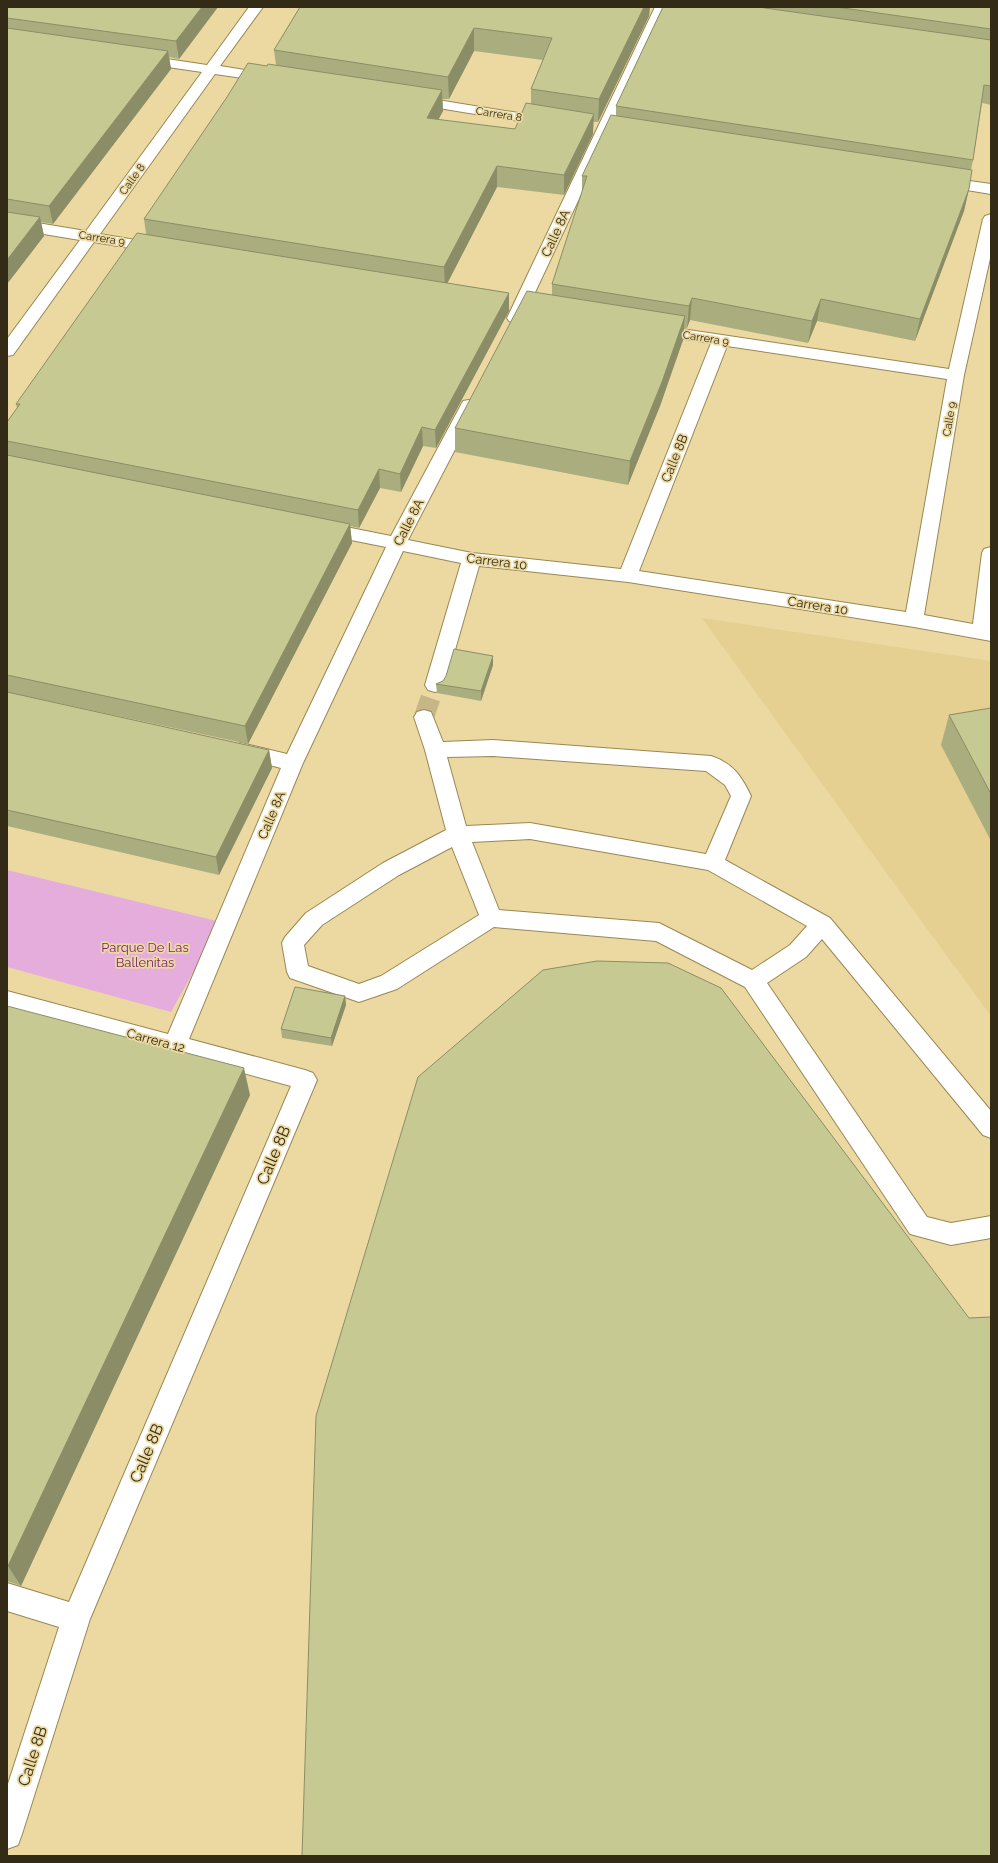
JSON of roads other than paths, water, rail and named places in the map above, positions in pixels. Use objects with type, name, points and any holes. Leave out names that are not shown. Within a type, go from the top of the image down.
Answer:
[{"type":"street","name":"Calle 8","points":[[7,351],[256,7]]},
{"type":"street","name":"Calle 8A","points":[[506,336],[604,130],[668,7]]},
{"type":"street","points":[[125,56],[282,80]]},
{"type":"street","name":"Carrera 8","points":[[400,98],[564,124]]},
{"type":"street","points":[[928,180],[991,189]]},
{"type":"street","name":"Calle 9","points":[[914,620],[956,375],[991,219]]},
{"type":"street","name":"Carrera 9","points":[[7,223],[176,251]]},
{"type":"street","name":"Carrera 9","points":[[643,328],[956,375]]},
{"type":"street","name":"Calle 8B","points":[[628,576],[721,340]]},
{"type":"street","name":"Calle 8A","points":[[175,1045],[293,763],[397,543],[477,391]]},
{"type":"street","name":"Carrera 10","points":[[304,524],[472,559],[628,576],[914,620],[986,633]]},
{"type":"street","points":[[986,633],[991,553]]},
{"type":"street","points":[[435,685],[472,559]]},
{"type":"street","points":[[424,717],[435,750],[458,834],[491,918]]},
{"type":"street","points":[[223,748],[293,763]]},
{"type":"street","points":[[435,750],[493,748],[711,764],[733,780],[741,796],[713,863]]},
{"type":"street","points":[[991,1128],[822,924],[713,863],[530,831],[458,834],[390,869],[314,919],[293,943],[298,972],[359,993],[389,983],[491,918],[659,932],[753,981],[918,1226],[952,1234],[991,1227]]},
{"type":"street","points":[[753,981],[798,951],[822,924]]},
{"type":"street","name":"Carrera 12","points":[[7,1000],[305,1080]]},
{"type":"street","name":"Calle 8B","points":[[7,1834],[76,1618],[305,1080]]},
{"type":"street","points":[[7,1597],[76,1618]]},
{"type":"tunnel","points":[[424,717],[435,685]]},
{"type":"park label","name":"Parque De Las Ballenitas","points":[[145,954]]}]
